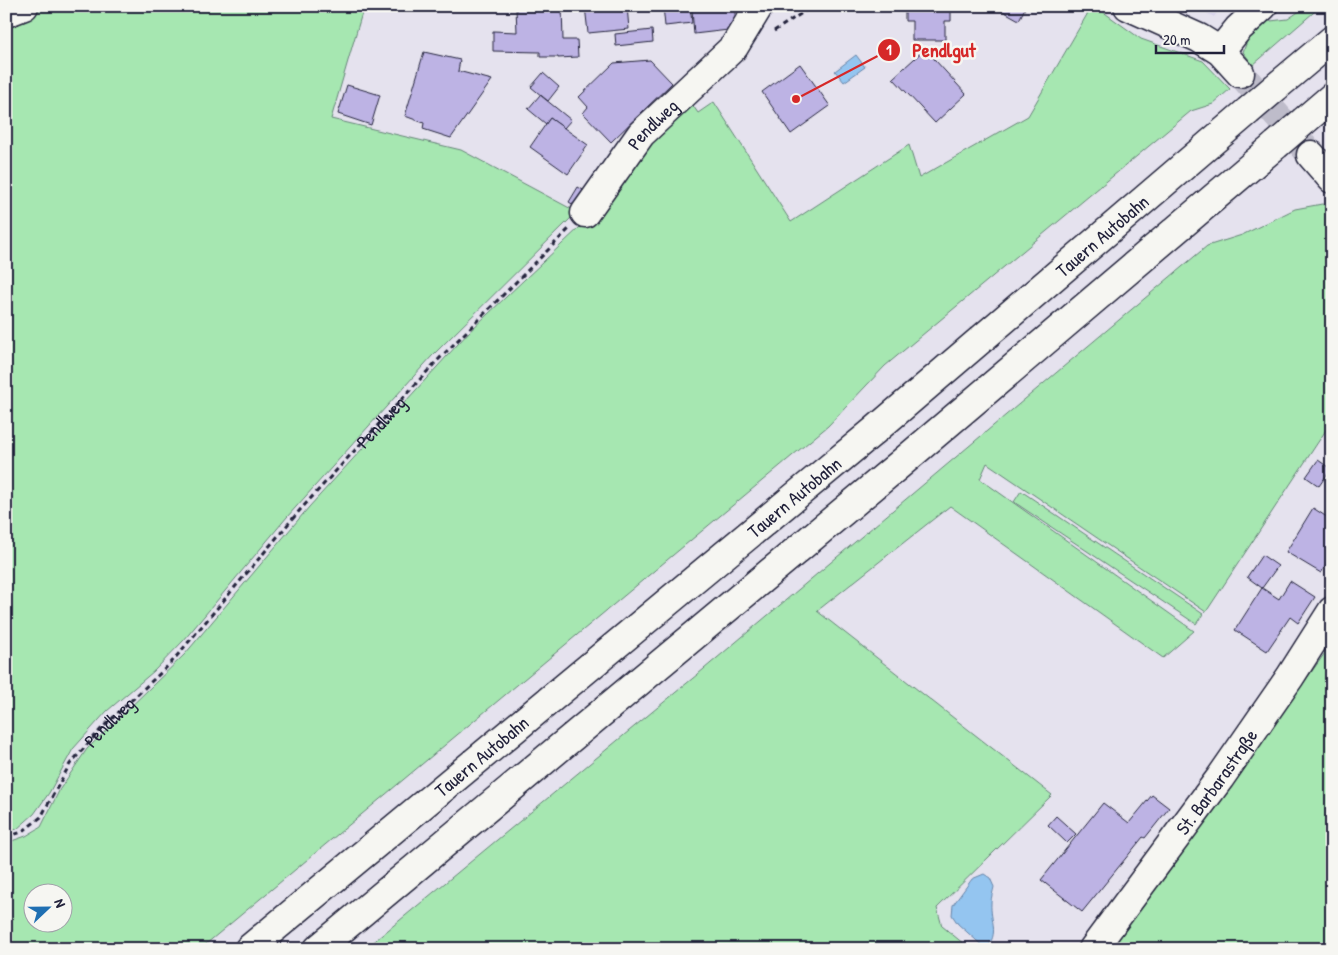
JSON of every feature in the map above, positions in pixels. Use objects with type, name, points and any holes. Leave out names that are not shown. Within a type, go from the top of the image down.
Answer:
[{"type":"main road","points":[[6,13],[24,6]]},
{"type":"main road","name":"Pendlweg","points":[[585,213],[641,134],[734,47],[759,6]]},
{"type":"main road","points":[[1128,6],[1199,38],[1220,51],[1240,73]]},
{"type":"main road","points":[[1220,51],[1238,29],[1263,6]]},
{"type":"main road","name":"Tauern Autobahn","points":[[249,949],[874,431],[1332,40]]},
{"type":"main road","points":[[318,949],[900,465],[1332,97]]},
{"type":"main road","points":[[1311,155],[1332,178]]},
{"type":"main road","name":"St. Barbarastraße","points":[[1093,949],[1220,778],[1290,677],[1332,611]]},
{"type":"path","points":[[772,32],[813,6]]},
{"type":"path","name":"Pendlweg","points":[[6,837],[22,832],[41,817],[70,764],[102,728],[170,664],[300,510],[435,363],[585,213]]},
{"type":"shaded area","points":[[1193,6],[1222,6],[1214,17]]},
{"type":"green space","points":[[52,6],[364,6],[331,119],[461,150],[577,212],[432,356],[287,517],[184,640],[154,671],[107,711],[73,749],[49,793],[34,814],[17,829],[6,832],[6,22]]},
{"type":"green space","points":[[1092,6],[1095,6],[1141,39],[1203,61],[1230,89],[1213,104],[1191,111],[885,366],[828,426],[200,949],[6,949],[6,843],[26,836],[41,827],[60,789],[87,749],[185,654],[309,507],[469,332],[580,227],[687,97],[698,113],[714,102],[791,222],[909,145],[919,178],[1028,116]]},
{"type":"green space","points":[[1307,6],[1321,6],[1253,65],[1243,52],[1250,34],[1262,22],[1288,19]]},
{"type":"green space","points":[[1322,204],[1332,207],[1332,421],[1206,612],[987,463],[980,479],[1194,631],[1163,658],[950,506],[817,611],[1052,795],[937,908],[942,926],[970,949],[365,949],[698,674],[1207,246],[1242,235],[1295,209]]},
{"type":"green space","points":[[1021,491],[1203,614],[1196,624],[1014,502]]},
{"type":"green space","points":[[1332,643],[1332,949],[1111,949],[1172,868]]},
{"type":"water","points":[[856,55],[865,67],[844,82],[835,71]]},
{"type":"water","points":[[984,874],[990,878],[994,887],[991,903],[993,937],[986,949],[958,924],[952,915],[953,905],[972,879]]},
{"type":"building","points":[[585,6],[627,6],[629,29],[588,33]]},
{"type":"building","points":[[663,6],[690,6],[692,23],[665,26]]},
{"type":"building","points":[[734,6],[737,29],[694,34],[692,10]]},
{"type":"building","points":[[905,6],[951,6],[951,21],[945,21],[945,40],[912,40],[912,21],[905,21]]},
{"type":"building","points":[[994,6],[1026,6],[1019,20]]},
{"type":"building","points":[[562,7],[563,40],[577,40],[578,57],[540,57],[540,52],[493,51],[493,31],[517,32],[516,8]]},
{"type":"building","points":[[652,30],[653,42],[616,46],[615,34]]},
{"type":"building","points":[[925,49],[966,94],[935,123],[893,78]]},
{"type":"building","points":[[424,52],[460,60],[458,71],[492,80],[451,138],[423,129],[424,123],[405,116]]},
{"type":"building","points":[[650,60],[672,83],[611,142],[583,113],[588,107],[579,97],[614,63]]},
{"type":"building","points":[[800,64],[830,106],[791,134],[762,92]]},
{"type":"building","points":[[543,73],[559,87],[548,101],[531,87]]},
{"type":"building","points":[[347,85],[380,95],[371,125],[338,114]]},
{"type":"building","points":[[540,95],[571,120],[564,128],[550,118],[546,124],[528,109]]},
{"type":"building","points":[[550,118],[588,145],[568,174],[530,147]]},
{"type":"building","points":[[578,187],[590,194],[580,209],[569,202]]},
{"type":"building","points":[[1318,460],[1331,469],[1319,486],[1306,477]]},
{"type":"building","points":[[1313,508],[1330,519],[1332,515],[1332,556],[1321,573],[1286,552]]},
{"type":"building","points":[[1262,555],[1278,566],[1262,588],[1247,577]]},
{"type":"building","points":[[1290,581],[1315,597],[1298,623],[1290,617],[1267,651],[1235,630],[1262,588],[1279,599]]},
{"type":"building","points":[[1152,795],[1169,808],[1082,912],[1041,880],[1103,803],[1129,823]]},
{"type":"building","points":[[1056,816],[1076,834],[1067,843],[1048,825]]},
{"type":"tunnel","points":[[1240,73],[1311,155]]},
{"type":"place","name":"Pendlgut","points":[[796,99]]}]
